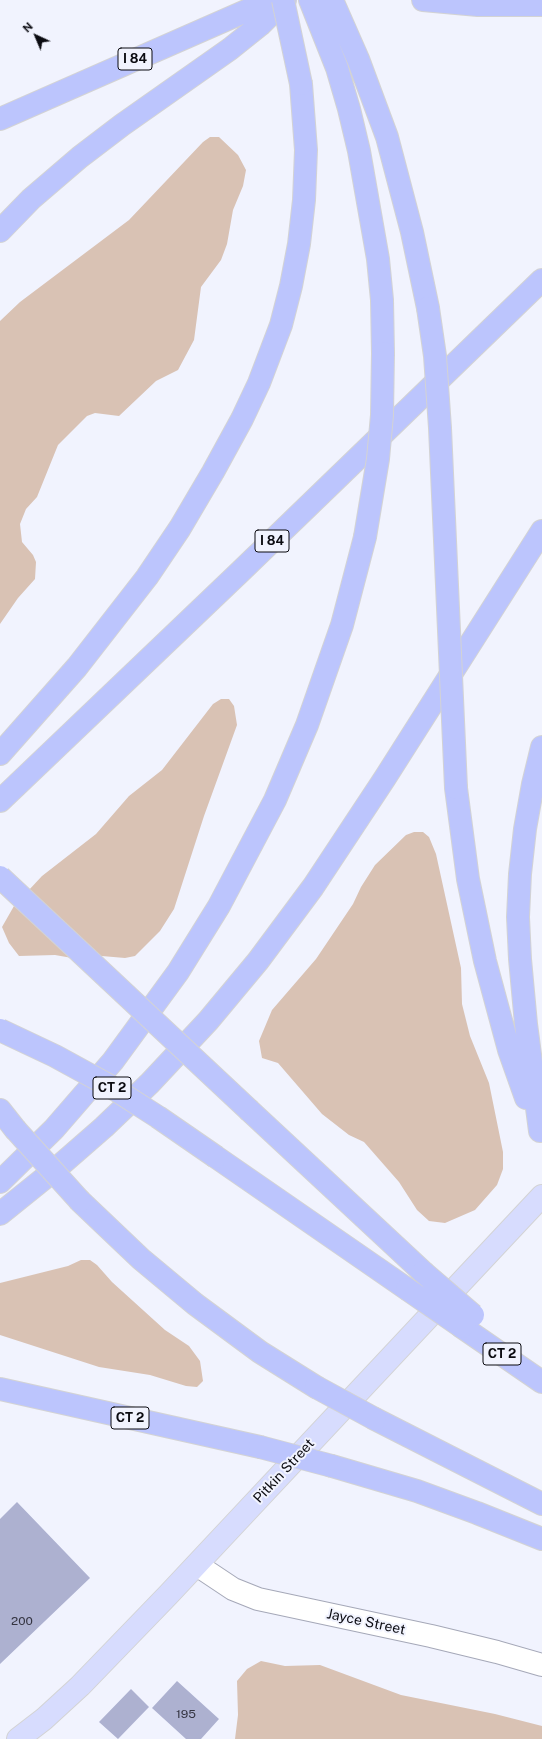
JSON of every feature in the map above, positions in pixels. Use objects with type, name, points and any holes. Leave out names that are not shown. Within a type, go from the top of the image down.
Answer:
[{"type":"highway","name":"I 84","points":[[0,119],[271,0]]},
{"type":"highway","points":[[0,754],[77,667],[147,577],[180,528],[242,419],[259,383],[281,325],[291,286],[299,244],[303,208],[306,150],[301,84],[284,0]]},
{"type":"highway","points":[[0,231],[31,199],[80,156],[230,49],[260,25],[284,0]]},
{"type":"highway","points":[[0,1182],[54,1129],[114,1061],[178,972],[219,906],[267,816],[308,725],[342,626],[365,537],[378,459],[382,414],[382,300],[376,243],[356,136],[337,68],[310,0]]},
{"type":"highway","points":[[332,0],[358,59],[379,114],[414,239],[428,308],[440,428],[456,788],[468,879],[489,978],[509,1050],[541,1133]]},
{"type":"highway","points":[[423,0],[478,6],[542,5]]},
{"type":"highway","name":"I 84","points":[[0,801],[224,588],[542,280]]},
{"type":"highway","points":[[0,1214],[57,1168],[139,1093],[199,1031],[250,971],[295,912],[351,830],[444,688],[542,531]]},
{"type":"highway","points":[[541,1133],[526,1024],[518,917],[520,874],[525,829],[531,792],[542,747]]},
{"type":"highway","points":[[0,877],[423,1272],[467,1321],[542,1374]]},
{"type":"highway","name":"CT 2","points":[[0,1030],[55,1056],[108,1085],[158,1117],[407,1289],[467,1321],[542,1382]]},
{"type":"highway","points":[[0,1110],[15,1129],[80,1201],[142,1259],[195,1304],[260,1352],[316,1387],[375,1419],[542,1504]]},
{"type":"highway","name":"CT 2","points":[[0,1389],[260,1447],[332,1466],[424,1494],[542,1539]]},
{"type":"main road","name":"Pitkin Street","points":[[18,1739],[44,1719],[80,1686],[197,1564],[542,1196]]},
{"type":"street","name":"Jayce Street","points":[[197,1564],[213,1577],[233,1589],[258,1599],[431,1636],[497,1652],[542,1665]]},
{"type":"shaded area","points":[[210,137],[219,137],[238,155],[246,170],[243,186],[233,210],[227,244],[221,260],[201,287],[194,340],[178,370],[156,381],[119,416],[95,413],[87,416],[58,445],[37,497],[26,509],[20,524],[22,542],[33,555],[36,562],[35,579],[18,598],[0,624],[0,321],[20,302],[129,220],[203,142]]},
{"type":"shaded area","points":[[221,699],[229,699],[234,706],[237,725],[204,816],[174,909],[160,931],[135,956],[125,958],[90,955],[72,958],[55,955],[19,956],[9,943],[2,927],[14,906],[42,876],[96,834],[129,796],[162,770],[213,704]]},
{"type":"shaded area","points":[[414,832],[423,832],[429,837],[436,854],[461,968],[462,1004],[470,1036],[489,1083],[503,1152],[503,1169],[497,1185],[475,1210],[445,1223],[429,1221],[417,1210],[399,1182],[364,1142],[349,1135],[322,1114],[278,1063],[262,1058],[259,1041],[272,1010],[316,959],[353,904],[361,887],[375,865],[406,835]]},
{"type":"shaded area","points":[[81,1260],[90,1260],[97,1265],[112,1282],[165,1330],[189,1346],[200,1361],[203,1381],[197,1387],[186,1386],[150,1375],[99,1367],[0,1335],[0,1283],[68,1266]]},
{"type":"shaded area","points":[[261,1661],[285,1666],[320,1665],[401,1695],[495,1714],[542,1726],[542,1739],[235,1739],[238,1715],[237,1681],[247,1669]]},
{"type":"building","points":[[17,1502],[90,1578],[0,1664],[0,1519]]},
{"type":"building","points":[[177,1681],[219,1719],[201,1739],[186,1739],[152,1708]]},
{"type":"building","points":[[131,1689],[149,1707],[118,1739],[99,1722]]}]
